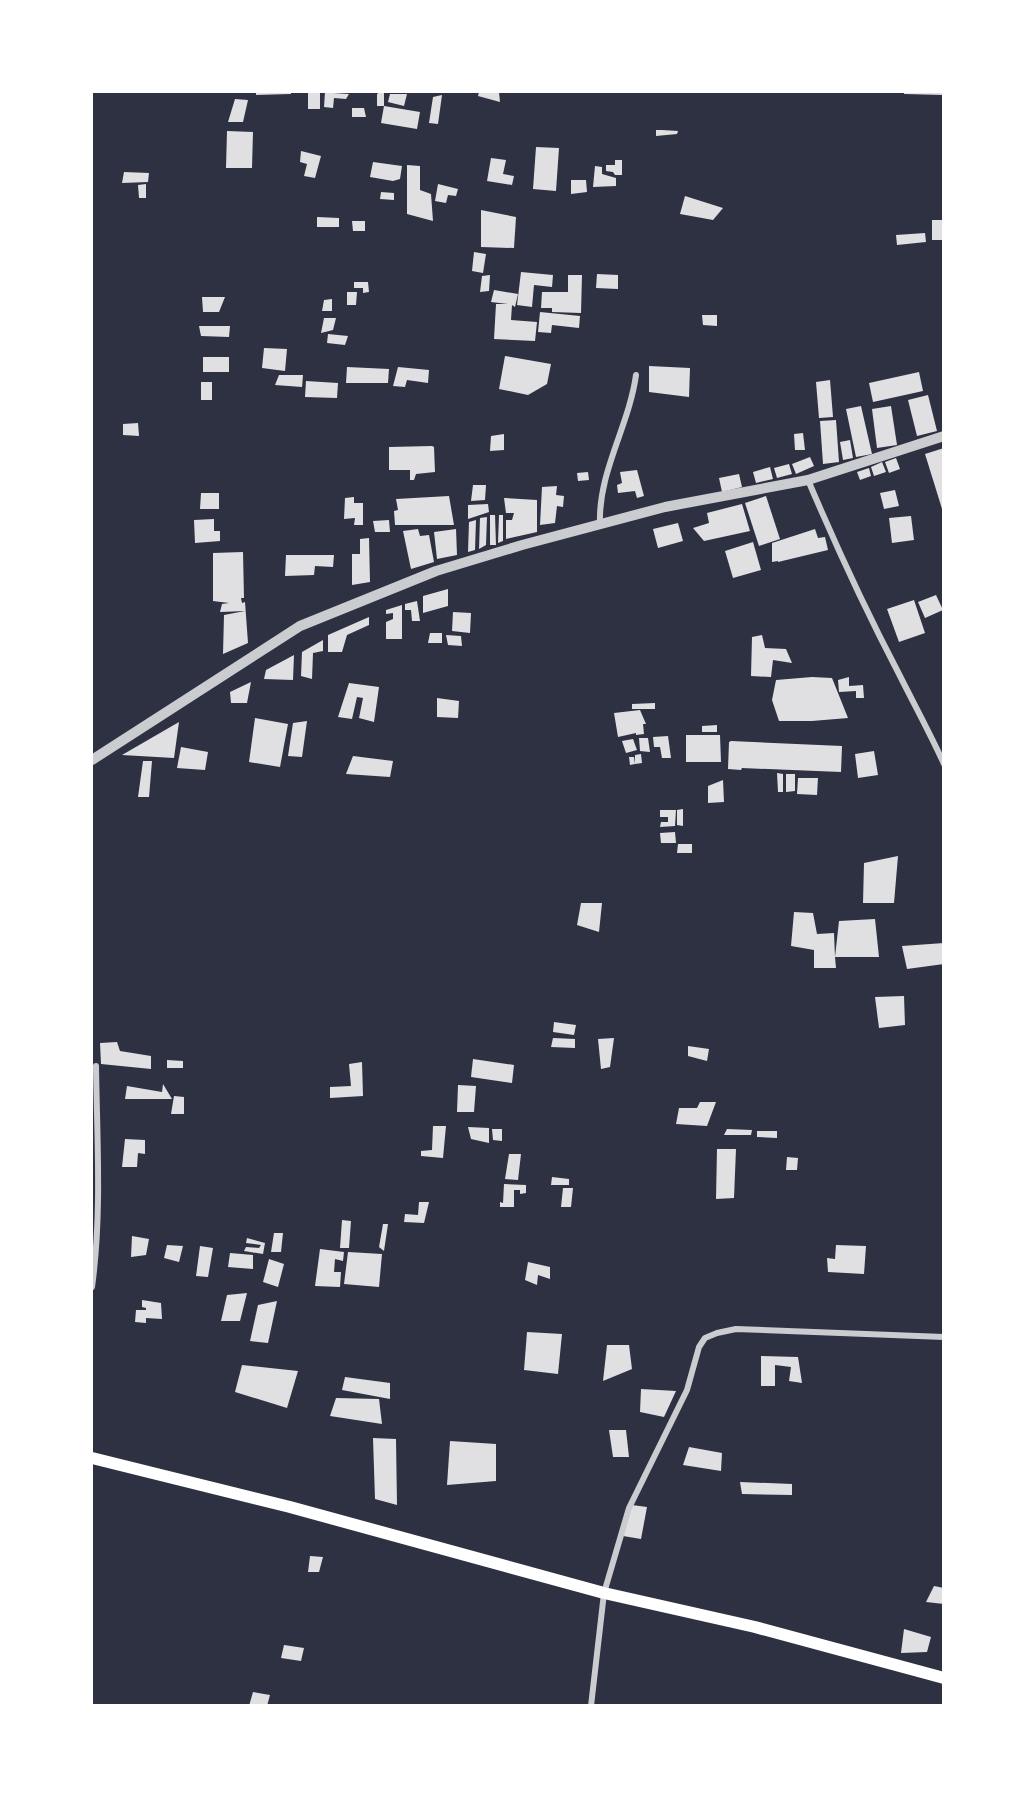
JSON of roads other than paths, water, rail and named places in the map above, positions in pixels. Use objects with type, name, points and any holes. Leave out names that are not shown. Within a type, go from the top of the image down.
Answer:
[{"type":"main road","points":[[92,1458],[290,1508],[604,1593],[755,1627],[944,1678]]},
{"type":"street","points":[[600,524],[603,490],[629,406],[636,375]]},
{"type":"street","points":[[92,760],[300,626],[436,571],[522,545],[665,507],[808,480],[944,436]]},
{"type":"street","points":[[808,480],[835,544],[898,674],[930,731],[944,764]]},
{"type":"street","points":[[92,1287],[96,1259],[98,1173],[96,1066]]},
{"type":"street","points":[[591,1706],[604,1593],[628,1508],[687,1390],[699,1347],[705,1338],[736,1329],[944,1337]]}]
